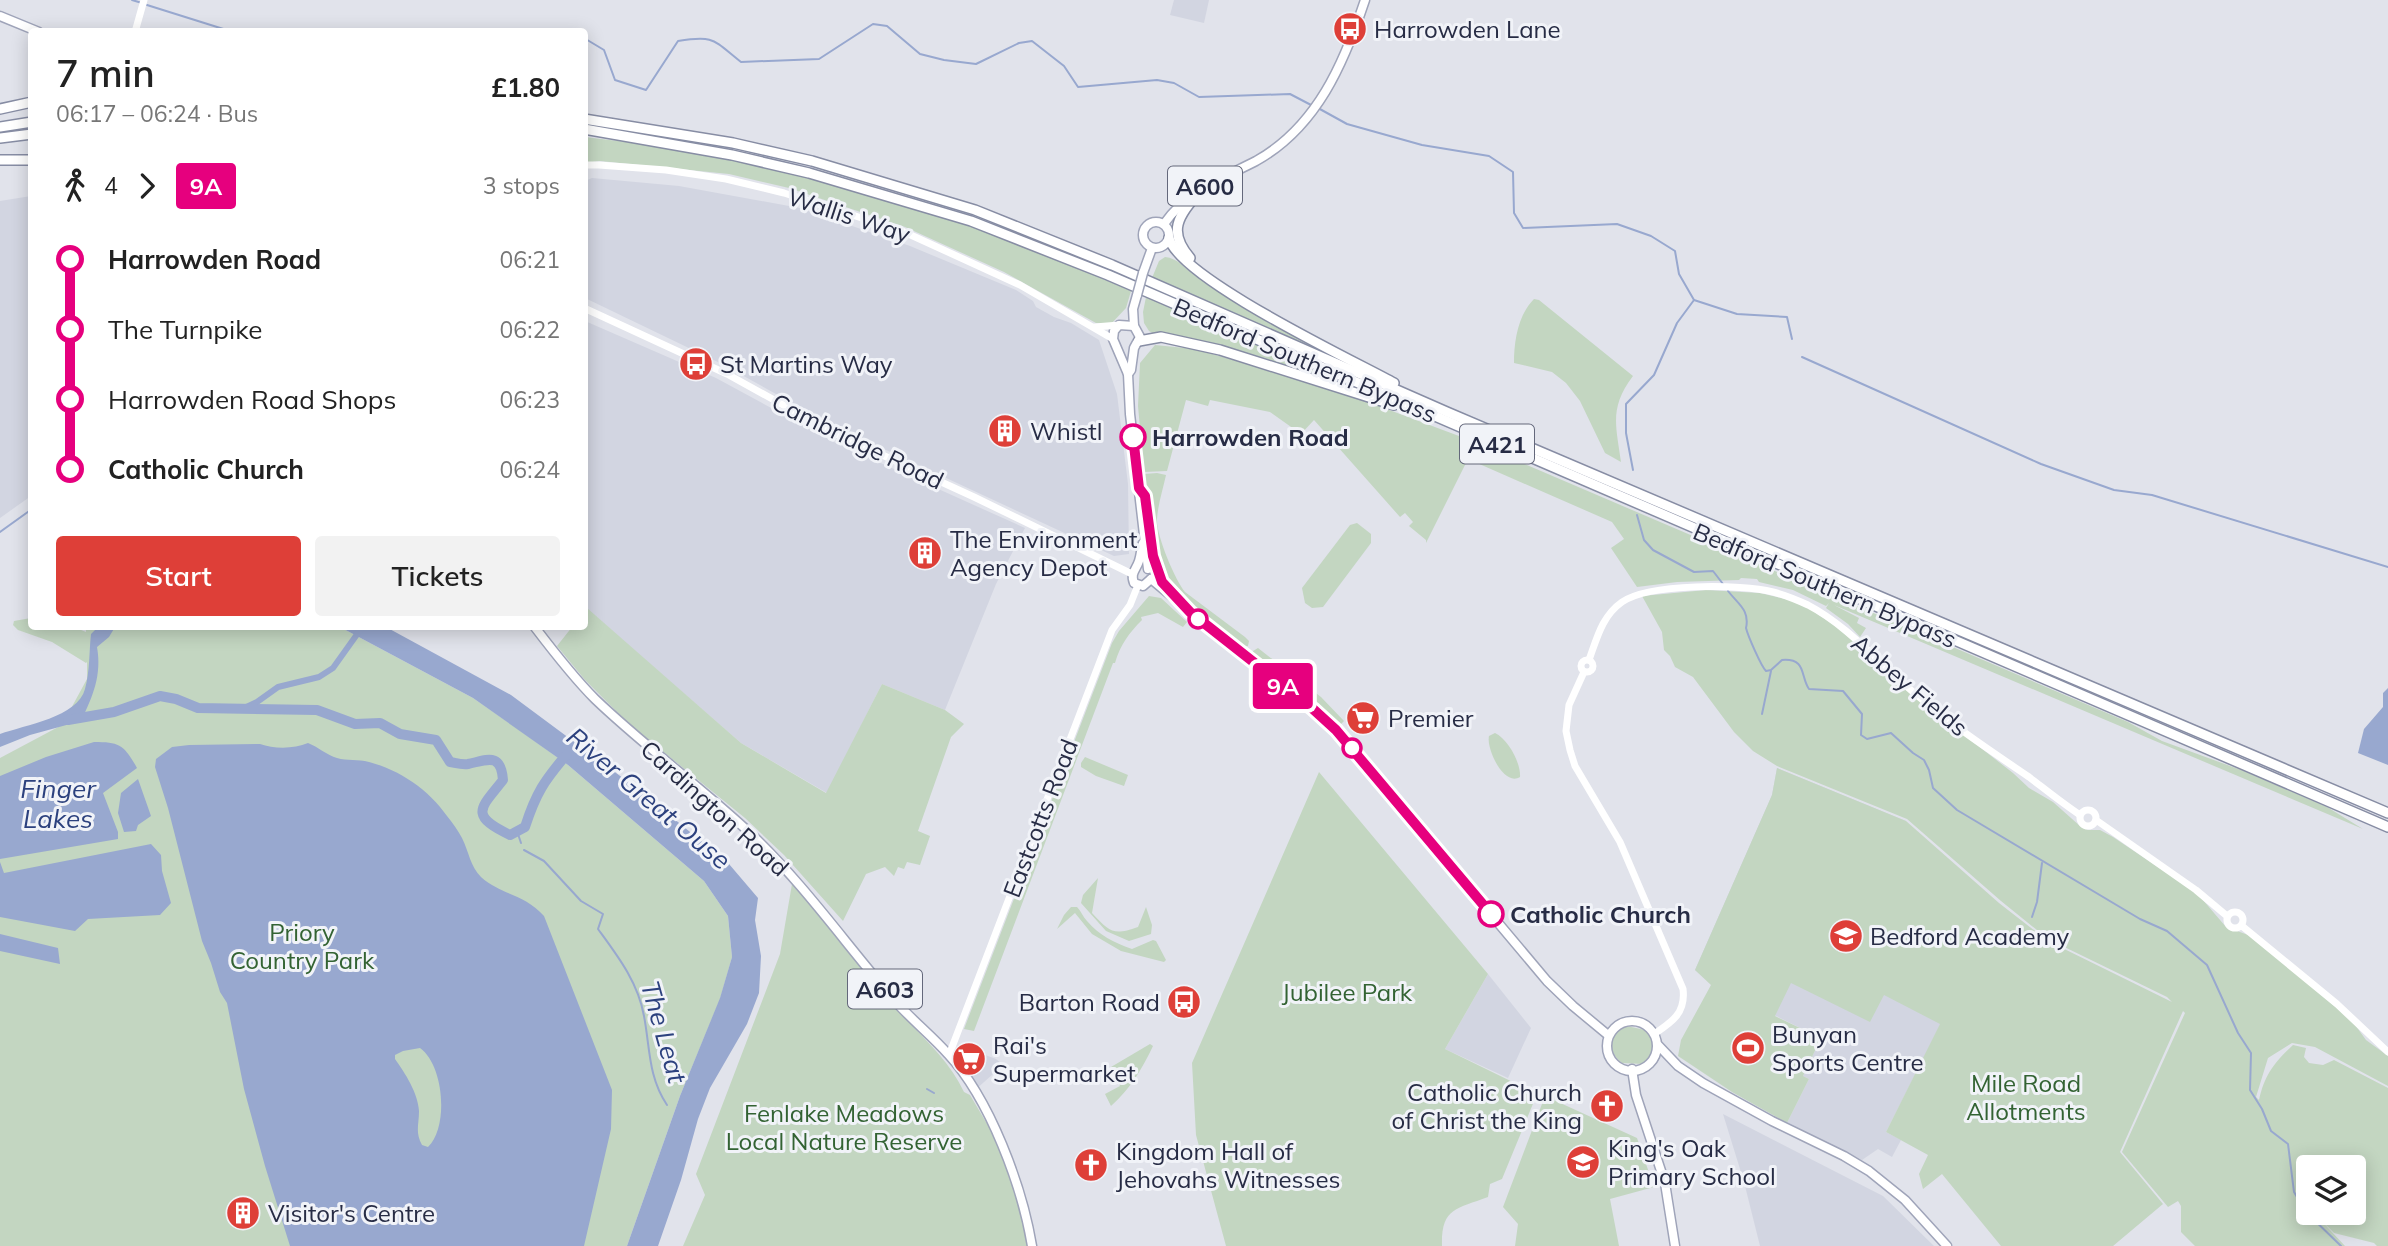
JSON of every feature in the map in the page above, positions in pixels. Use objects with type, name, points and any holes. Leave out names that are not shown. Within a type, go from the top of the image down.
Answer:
[{"type":"highway","points":[[0,109],[28,103]]},
{"type":"highway","name":"Bedford Southern Bypass","points":[[588,120],[733,143],[812,161],[975,210],[1112,265],[1445,416],[2388,827]]},
{"type":"highway","points":[[0,127],[28,123]]},
{"type":"highway","name":"Bedford Southern Bypass","points":[[588,130],[732,155],[809,173],[971,221],[1108,275],[2388,813]]},
{"type":"highway","points":[[0,138],[28,134]]},
{"type":"highway","points":[[0,160],[28,160]]},
{"type":"highway","name":"A421","points":[[1202,188],[1184,210],[1177,223],[1176,236],[1181,247],[1209,279]]},
{"type":"highway","name":"A421","points":[[1169,238],[1173,248],[1191,267],[1209,279],[1294,331],[1445,416]]},
{"type":"highway","name":"A421","points":[[1137,345],[1161,337],[1220,350],[1445,416]]},
{"type":"main road","name":"A600","points":[[1164,224],[1175,209],[1202,188],[1256,160],[1295,131],[1311,114],[1336,74],[1365,0]]},
{"type":"main road","points":[[0,16],[29,28]]},
{"type":"main road","points":[[1150,223],[1164,224],[1169,238],[1165,245],[1152,248],[1143,238],[1144,229],[1150,223]]},
{"type":"main road","points":[[1128,374],[1139,333],[1134,326],[1133,309],[1152,248]]},
{"type":"main road","points":[[1133,309],[1114,331],[1112,339],[1128,374],[1143,542],[1151,579],[1336,730],[1547,981],[1608,1035]]},
{"type":"main road","points":[[1119,325],[1134,326]]},
{"type":"main road","points":[[1117,348],[1126,350],[1137,345]]},
{"type":"main road","points":[[1139,488],[1145,496],[1157,569],[1162,582],[1174,597]]},
{"type":"main road","points":[[1143,542],[1139,561],[1133,572],[1134,583],[1138,586],[1151,579]]},
{"type":"main road","points":[[1133,572],[1139,567],[1148,569]]},
{"type":"main road","name":"Cardington Road","points":[[537,630],[594,698],[726,812],[775,859],[803,888],[897,1003],[950,1055],[978,1097],[1007,1158],[1032,1246]]},
{"type":"main road","points":[[1678,1066],[1652,1063],[1641,1068],[1622,1067],[1612,1059],[1607,1047],[1608,1035],[1617,1026],[1630,1022],[1644,1025],[1678,1066],[1743,1106],[1869,1171],[1905,1200],[1947,1246]]},
{"type":"main road","points":[[1652,1063],[1657,1055],[1658,1045]]},
{"type":"main road","points":[[1632,1069],[1636,1095],[1658,1157],[1675,1246]]},
{"type":"street","points":[[135,28],[144,0]]},
{"type":"street","name":"Wallis Way","points":[[588,166],[666,170],[726,179],[902,230],[1020,285],[1112,339]]},
{"type":"street","name":"Cambridge Road","points":[[588,309],[727,374],[830,431],[1133,572]]},
{"type":"street","points":[[1095,327],[1119,325]]},
{"type":"street","name":"Eastcotts Road","points":[[950,1055],[1112,630],[1130,605],[1138,586]]},
{"type":"street","name":"Abbey Fields","points":[[1654,1034],[1680,1013],[1684,999],[1683,989],[1620,842],[1575,766],[1566,732],[1573,692],[1584,672],[1593,669],[1588,660],[1598,632],[1607,616],[1621,603],[1642,593],[1709,587],[1754,589],[1790,597],[1823,614],[1943,717],[2080,816],[2086,810],[2091,810],[2096,820],[2196,890],[2227,916]]},
{"type":"street","points":[[2233,912],[2240,914],[2243,919],[2242,926],[2236,929],[2230,927],[2226,922],[2227,916],[2233,912]]},
{"type":"street","points":[[2242,926],[2337,1004],[2388,1052]]},
{"type":"shaded area","points":[[1174,0],[1209,0],[1204,23],[1170,15]]},
{"type":"shaded area","points":[[588,180],[679,186],[800,208],[910,246],[1016,290],[1033,301],[1036,307],[1099,340],[1117,394],[1128,484],[1129,554],[1114,556],[830,424],[722,364],[588,299]]},
{"type":"shaded area","points":[[28,196],[28,498],[0,518],[0,201]]},
{"type":"shaded area","points":[[588,322],[716,378],[834,442],[1025,528],[996,584],[945,710],[882,684],[827,793],[741,743],[588,610]]},
{"type":"shaded area","name":"Bedford Academy","points":[[1777,768],[1906,821],[1941,1024],[1886,1132],[1901,1140],[1892,1157],[1878,1149],[1862,1160],[1787,1123],[1809,1079],[1803,1076],[1821,1038],[1711,984],[1695,970],[1772,795]]},
{"type":"shaded area","points":[[1488,974],[1531,1028],[1508,1078],[1445,1049]]},
{"type":"shaded area","points":[[958,1045],[996,1059],[1003,1065],[974,1091],[954,1054]]},
{"type":"shaded area","points":[[1723,1114],[1883,1196],[1934,1246],[1760,1246]]},
{"type":"green space","points":[[588,137],[677,149],[783,169],[885,197],[985,231],[1131,291],[1126,308],[1111,324],[1096,323],[1004,272],[905,227],[789,188],[729,174],[600,161],[588,163]]},
{"type":"green space","points":[[1165,257],[1178,262],[1213,287],[1337,356],[1336,358],[1152,278],[1159,261]]},
{"type":"green space","points":[[1146,297],[1336,377],[1335,380],[1216,344],[1165,333],[1154,334],[1144,323]]},
{"type":"green space","points":[[1534,299],[1539,300],[1633,376],[1625,387],[1617,408],[1616,427],[1621,462],[1605,453],[1580,401],[1566,383],[1552,372],[1514,363],[1518,329],[1524,313]]},
{"type":"green space","points":[[1155,345],[1195,349],[1333,389],[1459,436],[2128,722],[2162,741],[2241,770],[2327,807],[2363,829],[1834,605],[1859,618],[1857,623],[1866,628],[1860,637],[1848,624],[1826,608],[1829,603],[1826,606],[1793,590],[1759,582],[1757,579],[1741,578],[1637,587],[1611,548],[1624,539],[1612,522],[1468,459],[1426,543],[1426,540],[1409,526],[1413,522],[1405,513],[1400,517],[1314,420],[1301,434],[1270,412],[1210,400],[1208,406],[1186,400],[1167,471],[1144,472],[1138,406],[1140,363]]},
{"type":"green space","points":[[1144,474],[1166,475],[1157,519],[1163,546],[1176,578],[1185,592],[1245,637],[1249,641],[1248,646],[1239,648],[1209,624],[1168,583],[1158,555]]},
{"type":"green space","points":[[1357,523],[1371,534],[1371,543],[1323,607],[1312,608],[1305,603],[1302,588],[1350,525]]},
{"type":"green space","name":"Mile Road Allotments","points":[[1706,590],[1760,593],[1790,600],[1810,609],[1837,627],[1918,699],[2029,788],[2053,802],[2080,826],[2088,830],[2100,830],[2113,837],[2197,893],[2226,927],[2251,936],[2282,961],[2353,1022],[2366,1040],[2388,1056],[2388,1086],[2315,1047],[2292,1043],[2268,1058],[2256,1097],[2259,1100],[2271,1070],[2293,1045],[2306,1048],[2304,1057],[2309,1063],[2323,1065],[2334,1060],[2388,1088],[2388,1246],[2377,1246],[2334,1233],[2326,1225],[2366,1225],[2366,1155],[2296,1155],[2296,1225],[2325,1225],[2345,1246],[2195,1246],[2181,1232],[2181,1206],[2178,1201],[2168,1207],[2122,1152],[2185,1013],[2183,1011],[2120,1152],[2163,1204],[2113,1246],[2001,1246],[1942,1174],[1923,1189],[1919,1174],[1928,1155],[1886,1132],[1940,1024],[1884,995],[1870,1022],[1791,983],[1775,1016],[1821,1038],[1803,1076],[1809,1079],[1787,1123],[1732,1092],[1678,1056],[1681,1040],[1711,985],[1695,970],[1772,795],[1777,768],[1906,821],[1999,903],[2048,941],[2172,1002],[2167,997],[2048,939],[1907,819],[1777,766],[1753,751],[1734,732],[1693,677],[1675,667],[1664,650],[1662,632],[1642,596]]},
{"type":"green space","points":[[1149,596],[1161,598],[1187,622],[1183,627],[1158,613],[1141,617],[1142,620],[1122,645],[974,1031],[964,1029],[1112,643]]},
{"type":"green space","points":[[588,609],[741,743],[826,793],[882,684],[945,710],[964,724],[951,737],[918,831],[930,836],[920,865],[907,862],[904,869],[898,867],[894,876],[885,867],[866,874],[843,921],[784,855],[745,818],[629,724],[585,680],[557,646],[570,630],[588,630]]},
{"type":"green space","name":"Priory Country Park","points":[[28,619],[28,630],[86,632],[346,630],[473,698],[515,727],[568,765],[704,881],[728,916],[732,957],[720,999],[680,1096],[627,1246],[0,1246],[0,758],[62,725],[87,679],[87,662],[52,642],[18,630],[13,625],[14,621]]},
{"type":"green space","points":[[1258,648],[1321,697],[1344,721],[1338,727],[1253,658],[1253,651]]},
{"type":"green space","points":[[1495,733],[1505,740],[1513,752],[1520,777],[1508,777],[1497,765],[1489,742],[1489,736]]},
{"type":"green space","points":[[1085,757],[1128,775],[1124,786],[1096,776],[1081,767]]},
{"type":"green space","name":"Jubilee Park","points":[[1319,772],[1488,974],[1445,1049],[1537,1094],[1502,1179],[1490,1184],[1488,1197],[1459,1208],[1448,1217],[1442,1233],[1442,1246],[1226,1246],[1196,1135],[1192,1063]]},
{"type":"green space","points":[[1098,878],[1092,913],[1108,928],[1117,932],[1138,927],[1146,907],[1152,925],[1151,934],[1129,941],[1106,931],[1081,903],[1083,895]]},
{"type":"green space","name":"Fenlake Meadows Local Nature Reserve","points":[[792,884],[940,1056],[964,1092],[970,1095],[996,1139],[1017,1200],[1028,1246],[683,1246],[705,1195],[696,1174],[780,954]]},
{"type":"green space","points":[[1071,907],[1077,907],[1102,935],[1132,949],[1156,941],[1166,960],[1164,962],[1121,951],[1092,934],[1075,913],[1057,929]]},
{"type":"green space","points":[[1627,1026],[1645,1030],[1652,1038],[1652,1055],[1643,1064],[1622,1063],[1613,1053],[1613,1037]]},
{"type":"green space","points":[[1150,1044],[1153,1046],[1140,1070],[1111,1106],[1105,1094],[1120,1086],[1111,1067]]},
{"type":"green space","name":"King's Oak Primary School","points":[[1545,1096],[1637,1138],[1654,1187],[1610,1199],[1619,1246],[1515,1246],[1518,1224],[1503,1207]]},
{"type":"water","points":[[95,630],[113,630],[97,647],[95,685],[81,721],[30,735],[0,747],[0,734],[49,719],[72,707],[80,699],[88,675],[91,634]]},
{"type":"water","points":[[346,630],[392,630],[511,695],[639,790],[729,864],[758,898],[755,920],[761,956],[759,993],[747,1024],[710,1088],[658,1246],[627,1246],[680,1096],[720,998],[732,957],[728,916],[704,881],[568,765],[473,698]]},
{"type":"water","points":[[2388,688],[2388,765],[2358,753],[2364,729],[2383,707],[2383,693]]},
{"type":"water","name":"Finger Lakes","points":[[94,742],[120,746],[137,768],[103,793],[118,832],[118,839],[0,859],[0,776],[46,757]]},
{"type":"water","points":[[308,743],[337,758],[381,766],[413,782],[432,798],[453,824],[481,877],[529,903],[544,916],[612,1090],[611,1129],[584,1246],[290,1246],[244,1089],[227,1003],[220,992],[202,941],[155,767],[156,759],[172,747],[260,744],[284,748]],"holes":[[[420,1048],[428,1056],[439,1082],[441,1096],[439,1125],[435,1138],[428,1147],[422,1145],[419,1136],[419,1111],[414,1090],[395,1055]]]},
{"type":"water","name":"Finger Lakes","points":[[138,779],[151,816],[138,825],[136,831],[124,832],[118,813],[121,793]]},
{"type":"water","name":"Finger Lakes","points":[[151,844],[161,855],[162,871],[171,903],[160,915],[88,919],[75,931],[0,917],[0,862],[4,873]]},
{"type":"water","points":[[0,934],[58,948],[60,964],[0,951]]},
{"type":"waterway","points":[[132,0],[142,3]]},
{"type":"waterway","points":[[147,5],[220,28]]},
{"type":"waterway","points":[[588,40],[604,50],[615,80],[646,90],[678,41],[707,39],[741,62],[819,59],[873,24],[887,26],[920,54],[976,64],[1019,43],[1032,41],[1064,66],[1078,87],[1157,80],[1174,83],[1199,97],[1290,94],[1313,106]]},
{"type":"waterway","points":[[1318,108],[1347,124],[1422,145],[1489,156],[1513,172],[1514,213],[1523,228],[1617,224],[1651,236],[1675,251],[1679,274],[1694,300],[1677,323],[1654,375],[1626,404],[1626,433],[1633,470]]},
{"type":"waterway","points":[[1694,300],[1737,314],[1787,317],[1792,339]]},
{"type":"waterway","points":[[1802,357],[2041,464],[2114,490],[2152,495],[2388,567]]},
{"type":"waterway","points":[[0,532],[28,512]]},
{"type":"waterway","points":[[1637,515],[1644,540],[1653,550],[1694,572],[1713,571],[1723,584]]},
{"type":"waterway","points":[[1728,591],[1745,612],[1747,632],[1766,671],[1782,660],[1790,660],[1802,669],[1809,689],[1843,691],[1862,714],[1861,735],[1867,739],[1891,733],[1924,760],[1933,788],[1957,810],[2140,919],[2167,931],[2207,965],[2238,1033],[2251,1053],[2250,1090],[2271,1131],[2288,1144],[2294,1192],[2306,1212],[2341,1246]]},
{"type":"waterway","points":[[240,710],[278,687],[319,677],[333,668],[360,630]]},
{"type":"waterway","points":[[1762,714],[1771,671]]},
{"type":"waterway","name":"River Great Ouse","points":[[68,720],[114,712],[160,696],[198,708],[317,710],[355,724],[380,723],[400,734],[436,740],[450,762],[496,762],[502,771],[503,780],[482,810],[488,822],[510,835],[525,827],[542,788],[567,754]]},
{"type":"waterway","points":[[517,831],[521,843]]},
{"type":"waterway","name":"The Leat","points":[[524,850],[544,861],[581,901],[603,914],[598,929],[626,970],[637,992],[644,1016],[653,1073],[667,1105]]},
{"type":"waterway","points":[[2032,917],[2037,902],[2042,863]]},
{"type":"waterway","points":[[927,1089],[934,1093]]},
{"type":"bus line","name":"9A","points":[[1133,437],[1139,488],[1145,496],[1153,556],[1162,582],[1190,612],[1336,730],[1491,914]]},
{"type":"place","name":"Harrowden Lane","points":[[1350,29]]},
{"type":"place","name":"St Martins Way","points":[[696,364]]},
{"type":"place","name":"Whistl","points":[[1005,431]]},
{"type":"place","name":"Harrowden Road","points":[[1133,437]]},
{"type":"place","name":"The Environment Agency Depot","points":[[925,553]]},
{"type":"place","name":"Premier","points":[[1363,718]]},
{"type":"place","name":"Catholic Church","points":[[1491,914]]},
{"type":"place","name":"Bedford Academy","points":[[1846,936]]},
{"type":"place","name":"Barton Road","points":[[1184,1002]]},
{"type":"place","name":"Bunyan Sports Centre","points":[[1748,1048]]},
{"type":"place","name":"Rai's Supermarket","points":[[969,1059]]},
{"type":"place","name":"Catholic Church of Christ the King","points":[[1607,1106]]},
{"type":"place","name":"King's Oak Primary School","points":[[1583,1162]]},
{"type":"place","name":"Kingdom Hall of Jehovahs Witnesses","points":[[1091,1165]]},
{"type":"place","name":"Visitor's Centre","points":[[243,1213]]}]
